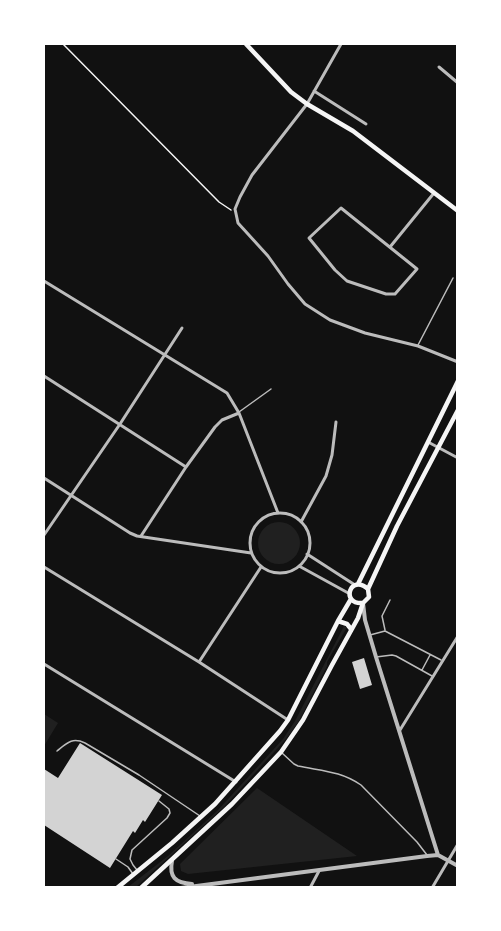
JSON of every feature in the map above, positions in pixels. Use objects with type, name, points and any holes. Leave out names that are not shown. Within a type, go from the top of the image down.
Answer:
[{"type":"main road","points":[[246,44],[291,92],[307,105],[352,131],[458,211]]},
{"type":"main road","points":[[117,888],[201,817],[236,782],[288,720],[350,597],[351,589],[356,585],[458,381]]},
{"type":"main road","points":[[141,888],[223,812],[281,752],[303,720],[358,618],[363,603],[369,597],[368,589],[397,526],[458,410]]},
{"type":"main road","points":[[356,585],[363,585],[368,589]]},
{"type":"main road","points":[[350,597],[356,603],[363,603]]},
{"type":"main road","points":[[338,621],[347,624],[351,629]]},
{"type":"street","points":[[341,44],[307,105],[252,175],[235,209],[238,223],[268,256],[305,304],[330,320],[365,333],[418,346],[458,362]]},
{"type":"street","points":[[439,67],[458,84]]},
{"type":"street","points":[[314,91],[366,124]]},
{"type":"street","points":[[390,248],[434,193]]},
{"type":"street","points":[[341,208],[390,248],[417,268],[395,294],[386,294],[347,281],[309,238],[341,208]]},
{"type":"street","points":[[44,281],[227,393],[239,413],[278,513]]},
{"type":"street","points":[[44,535],[182,328]]},
{"type":"street","points":[[44,376],[186,467]]},
{"type":"street","points":[[141,536],[215,427],[222,420],[239,413]]},
{"type":"street","points":[[301,522],[327,476],[336,422]]},
{"type":"street","points":[[428,442],[458,458]]},
{"type":"street","points":[[44,478],[130,533],[251,553]]},
{"type":"street","points":[[278,513],[292,515],[301,522],[309,537],[309,546],[299,566],[280,573],[261,567],[255,561],[249,542],[254,527],[264,517],[278,513]]},
{"type":"street","points":[[307,554],[356,585]]},
{"type":"street","points":[[299,566],[350,597]]},
{"type":"street","points":[[44,567],[199,662],[288,720]]},
{"type":"street","points":[[199,662],[261,567]]},
{"type":"street","points":[[363,603],[369,635],[438,855]]},
{"type":"street","points":[[399,732],[458,636]]},
{"type":"street","points":[[44,664],[236,782]]},
{"type":"street","points":[[432,888],[458,844]]},
{"type":"street","points":[[181,888],[438,855],[458,866]]},
{"type":"street","points":[[173,856],[171,871],[175,879],[184,883],[201,884]]},
{"type":"street","points":[[310,888],[320,869]]},
{"type":"lane","points":[[418,346],[453,278]]},
{"type":"lane","points":[[239,413],[272,390]]},
{"type":"lane","points":[[385,630],[382,616],[390,600]]},
{"type":"lane","points":[[369,635],[385,630],[442,661]]},
{"type":"lane","points":[[376,657],[392,654],[432,677]]},
{"type":"lane","points":[[422,671],[430,654]]},
{"type":"lane","points":[[57,751],[72,740],[80,740],[201,817]]},
{"type":"lane","points":[[281,752],[298,766],[337,772],[362,785],[428,856]]},
{"type":"lane","points":[[136,873],[130,859],[132,850],[170,813],[169,809],[159,801]]},
{"type":"lane","points":[[116,859],[136,873]]},
{"type":"path","points":[[63,44],[219,202],[236,214]]},
{"type":"shaded area","points":[[279,522],[287,523],[294,528],[299,535],[299,551],[294,558],[287,563],[279,564],[271,563],[264,558],[259,551],[258,543],[259,535],[264,528],[271,523]]},
{"type":"shaded area","points":[[344,626],[346,629],[327,662],[299,721],[286,739],[224,807],[136,887],[128,887],[168,856],[217,811],[283,739],[295,721]]},
{"type":"shaded area","points":[[44,714],[58,723],[44,746]]},
{"type":"shaded area","points":[[257,788],[357,856],[188,874],[181,871],[180,864]]},
{"type":"building","points":[[364,658],[372,685],[360,689],[352,662]]},
{"type":"building","points":[[80,743],[162,795],[145,822],[143,820],[135,833],[133,831],[110,868],[44,825],[44,769],[58,778]]}]
